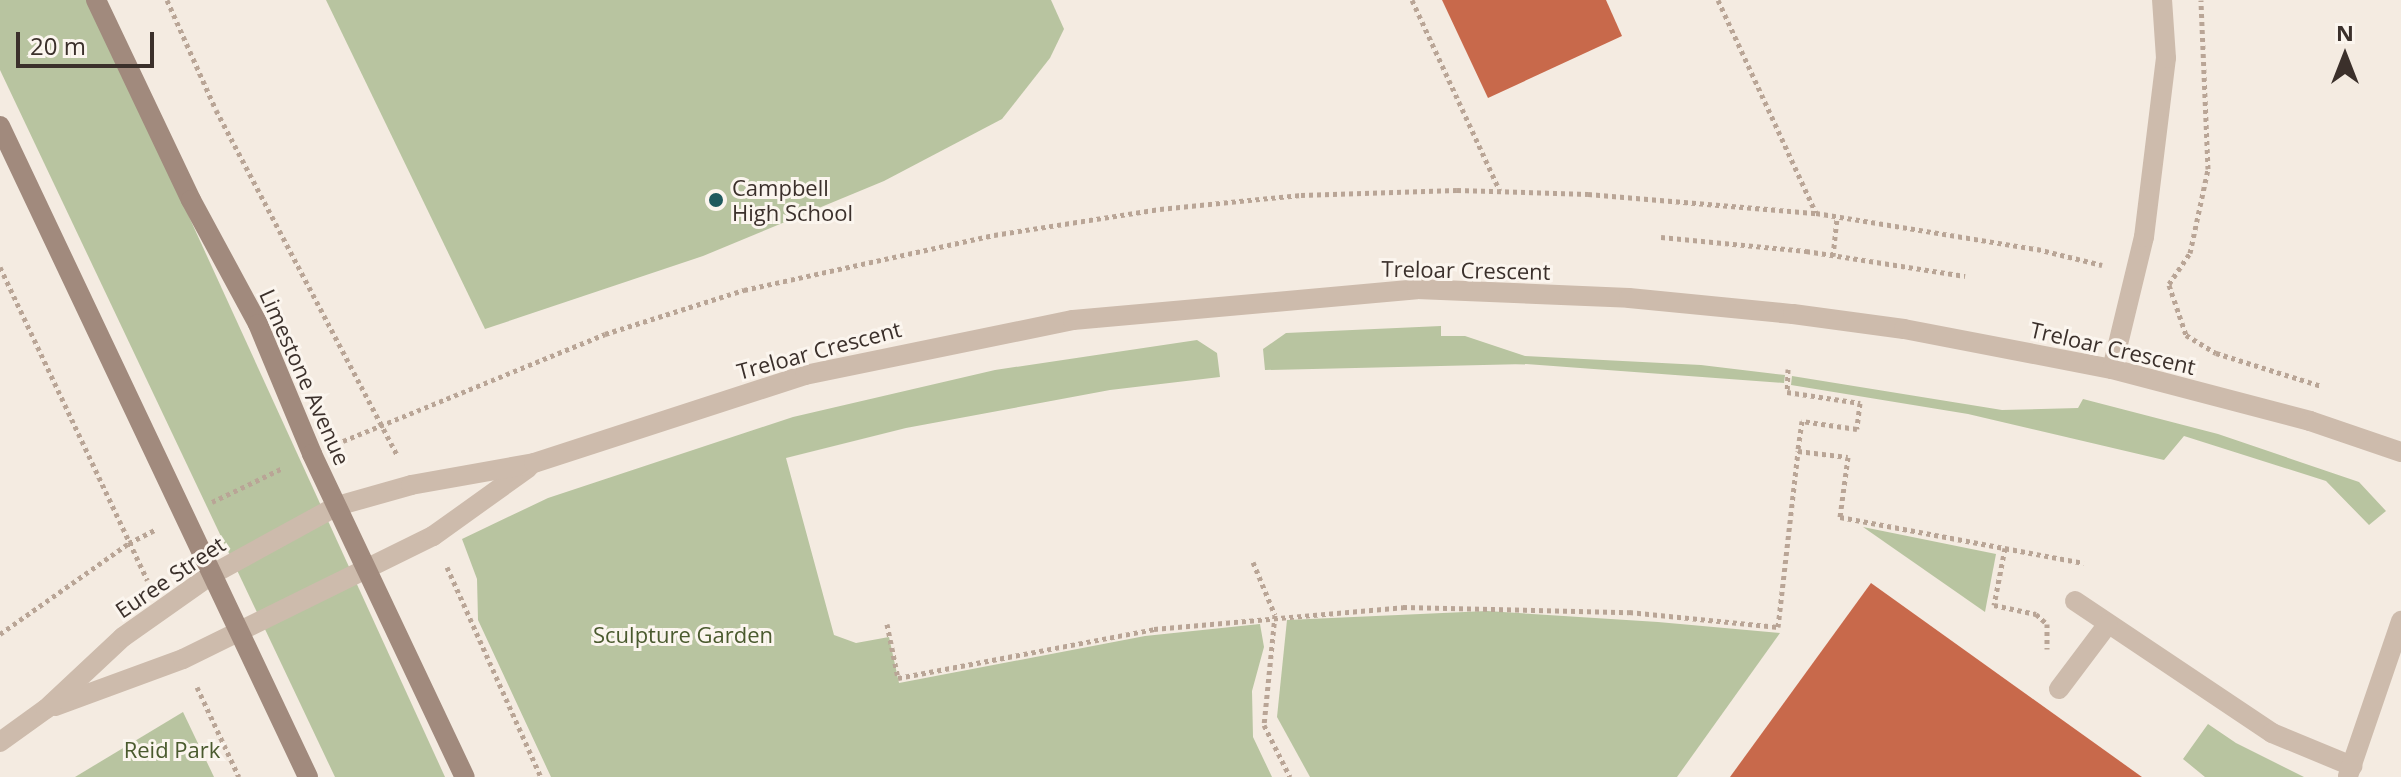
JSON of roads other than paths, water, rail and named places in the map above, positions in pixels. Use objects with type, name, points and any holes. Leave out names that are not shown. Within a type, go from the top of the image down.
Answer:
[{"type":"main road","name":"Limestone Avenue","points":[[96,0],[191,200],[258,324],[312,454],[465,777]]},
{"type":"main road","points":[[0,126],[308,777]]},
{"type":"street","points":[[2112,369],[2144,237],[2166,58],[2162,0]]},
{"type":"street","name":"Treloar Crescent","points":[[337,506],[411,485],[534,463],[805,375],[949,343],[1073,320],[1417,289],[1629,298],[1793,314],[1904,329],[2112,369],[2310,421],[2401,452]]},
{"type":"street","name":"Treloar Crescent","points":[[366,569],[433,536],[534,463]]},
{"type":"street","name":"Euree Street","points":[[0,742],[46,709],[123,637],[211,575],[337,506]]},
{"type":"street","name":"Euree Street","points":[[46,709],[183,659],[366,569]]},
{"type":"street","points":[[2075,601],[2272,733],[2350,772],[2401,621]]},
{"type":"street","points":[[2059,689],[2108,624]]},
{"type":"place","name":"Campbell High School","points":[[716,200]]},
{"type":"park label","name":"Sculpture Garden","points":[[683,635]]},
{"type":"park label","name":"Reid Park","points":[[172,750]]}]
